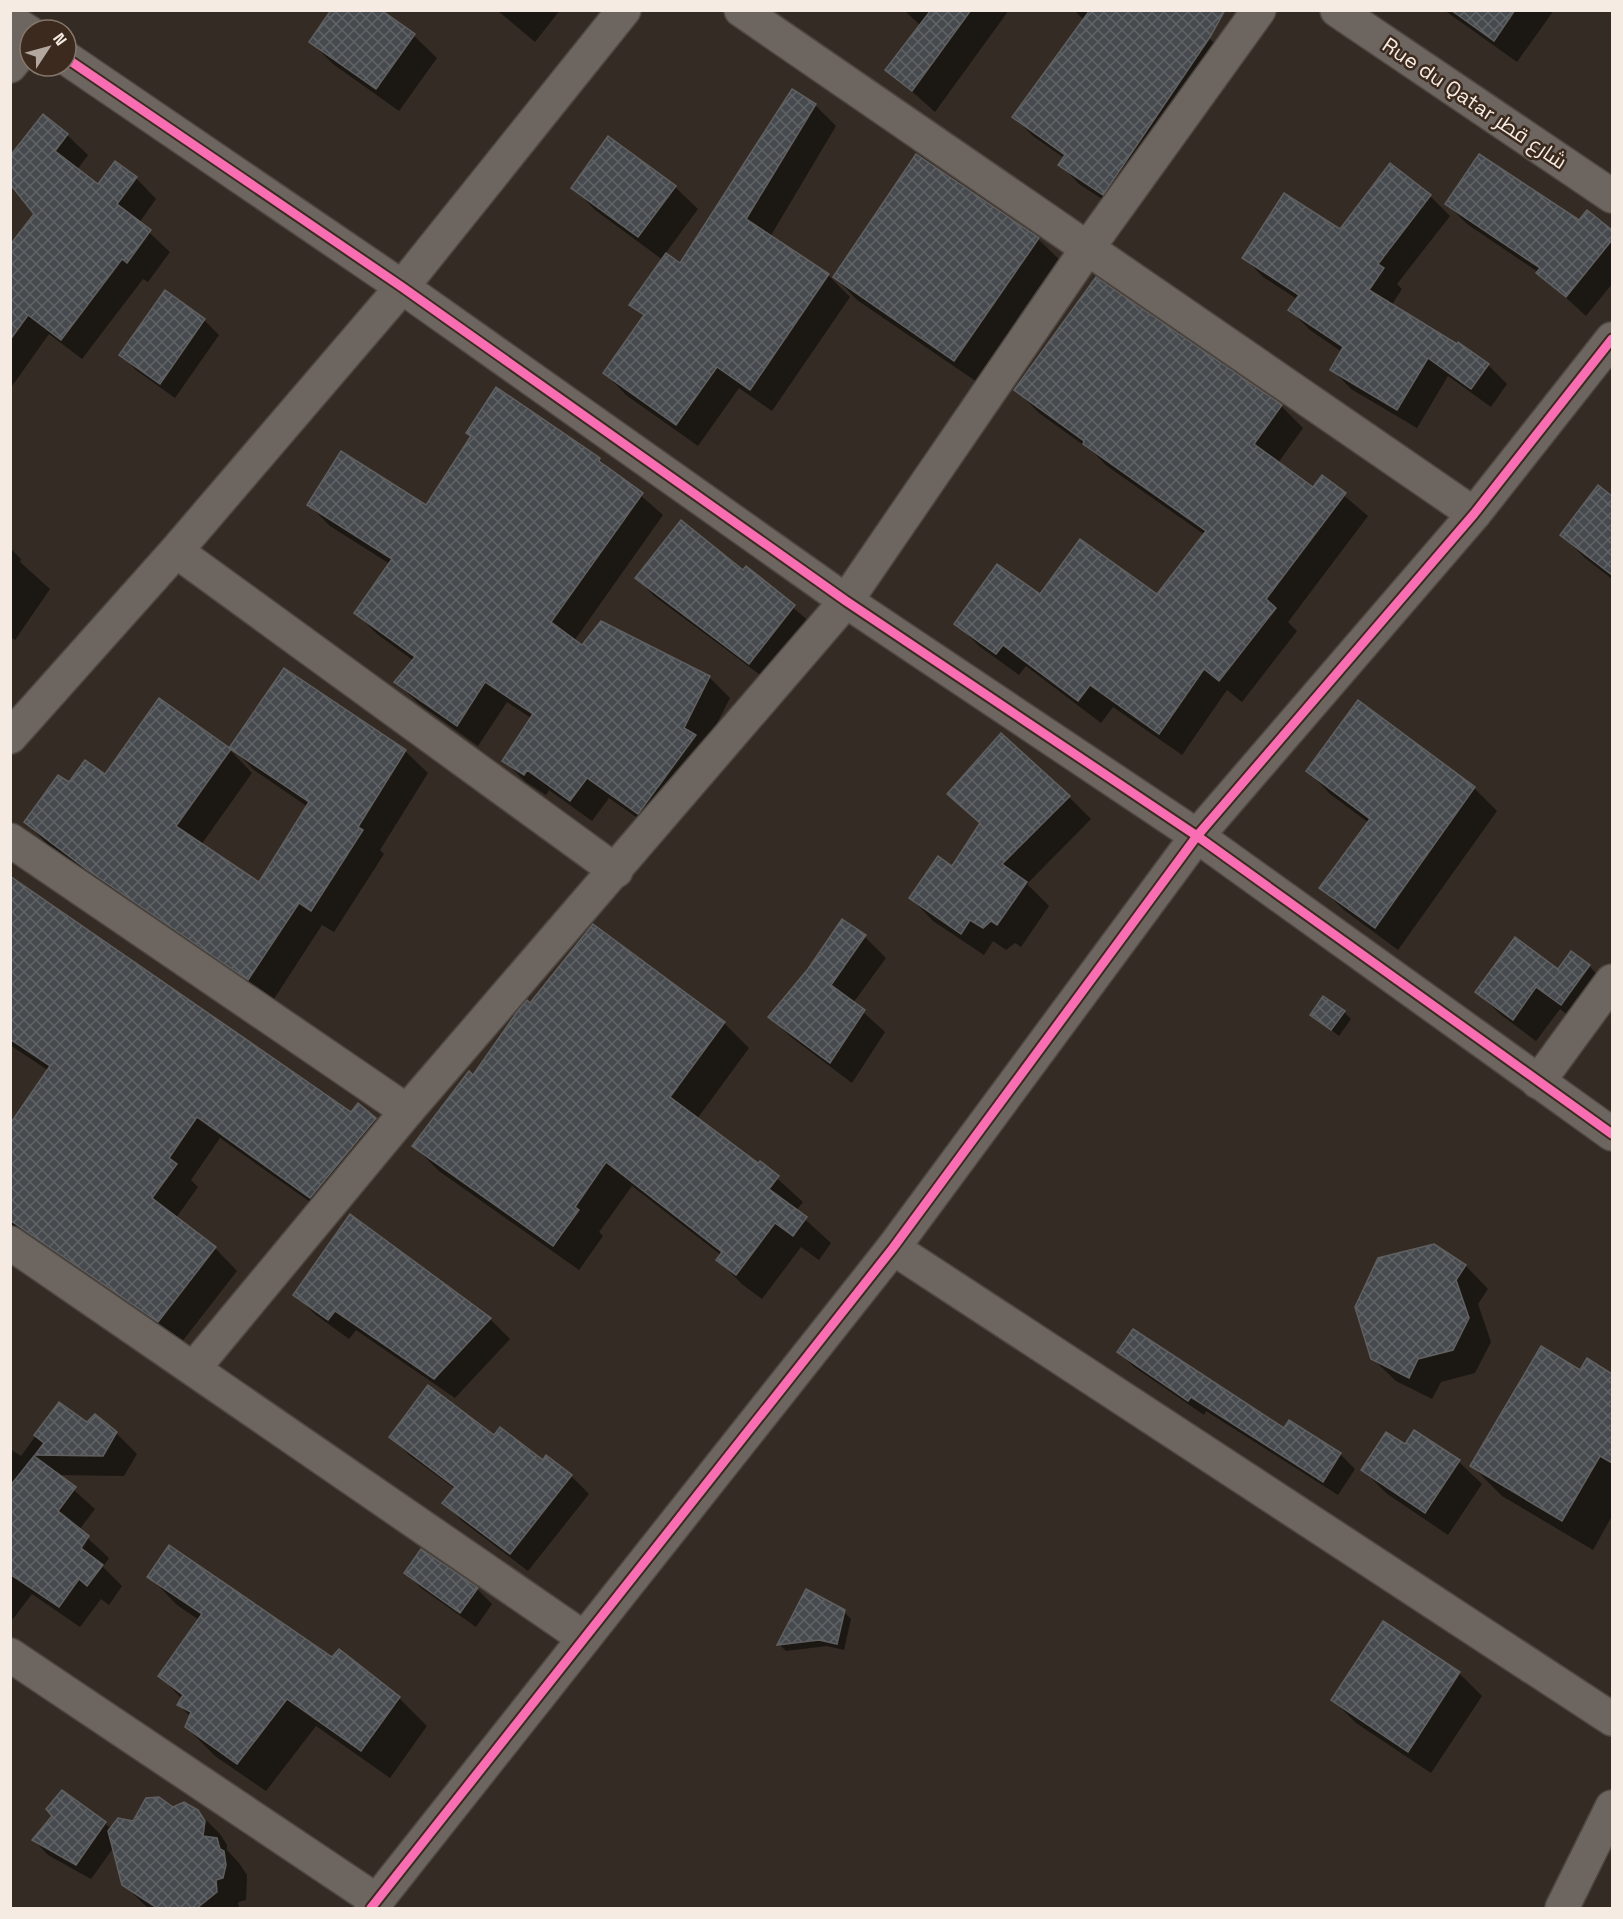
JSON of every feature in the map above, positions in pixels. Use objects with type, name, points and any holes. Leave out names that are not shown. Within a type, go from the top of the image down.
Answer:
[{"type":"street","points":[[10,737],[176,550],[402,287],[624,10]]},
{"type":"street","points":[[741,10],[1474,514]]},
{"type":"street","points":[[194,1368],[407,1111],[616,871],[846,601],[1087,249],[1259,10]]},
{"type":"street","name":"Rue du Qatar شارع قطر","points":[[1336,10],[1612,196]]},
{"type":"street","points":[[78,66],[402,287],[846,601],[1197,836],[1612,1134]]},
{"type":"street","points":[[10,1655],[374,1905],[893,1248],[1197,836],[1474,514],[1612,339]]},
{"type":"street","points":[[176,550],[616,871]]},
{"type":"street","points":[[10,840],[407,1111]]},
{"type":"street","points":[[1538,1082],[1612,981]]},
{"type":"street","points":[[11,1244],[584,1638]]},
{"type":"street","points":[[893,1248],[1612,1719]]},
{"type":"street","points":[[1562,1908],[1612,1807]]},
{"type":"building","points":[[331,10],[381,10],[415,34],[376,89],[309,42]]},
{"type":"building","points":[[931,10],[971,10],[912,91],[885,70]]},
{"type":"building","points":[[1090,10],[1225,10],[1210,37],[1103,195],[1058,165],[1065,155],[1012,117]]},
{"type":"building","points":[[1451,10],[1515,10],[1494,41]]},
{"type":"building","points":[[792,89],[816,104],[746,219],[829,274],[750,390],[717,367],[676,425],[603,373],[644,315],[629,305],[666,253],[680,263]]},
{"type":"building","points":[[43,114],[68,134],[55,151],[98,184],[115,161],[137,177],[117,204],[151,230],[127,263],[122,259],[61,340],[28,315],[10,340],[10,245],[34,214],[10,184],[10,156]]},
{"type":"building","points":[[608,136],[676,186],[638,237],[571,188]]},
{"type":"building","points":[[916,154],[1039,238],[954,361],[833,277]]},
{"type":"building","points":[[1479,154],[1579,220],[1587,210],[1612,230],[1612,240],[1566,297],[1536,273],[1540,268],[1445,204]]},
{"type":"building","points":[[1390,163],[1431,195],[1378,264],[1384,268],[1369,290],[1457,344],[1458,342],[1489,364],[1471,389],[1428,358],[1397,410],[1330,370],[1343,347],[1288,310],[1299,295],[1242,258],[1284,193],[1340,229]]},
{"type":"building","points":[[1096,277],[1282,405],[1254,444],[1313,487],[1322,475],[1346,493],[1266,599],[1276,608],[1219,681],[1204,669],[1159,734],[1090,685],[1078,701],[1003,645],[996,654],[954,624],[997,564],[1040,594],[1080,539],[1157,594],[1206,531],[1083,444],[1084,441],[1014,390]]},
{"type":"building","points":[[165,290],[205,319],[160,384],[119,355]]},
{"type":"building","points":[[496,387],[600,458],[599,461],[643,493],[551,622],[582,645],[601,621],[710,676],[684,728],[696,735],[638,814],[587,778],[570,801],[527,770],[524,775],[502,761],[533,714],[485,682],[457,726],[394,682],[415,657],[354,613],[392,559],[307,505],[341,451],[426,505],[471,436],[466,433]]},
{"type":"building","points":[[1598,485],[1612,496],[1612,575],[1560,535]]},
{"type":"building","points":[[681,520],[743,570],[746,566],[795,605],[749,664],[635,578]]},
{"type":"building","points":[[284,668],[406,750],[358,827],[363,830],[311,911],[299,903],[248,980],[86,869],[24,822],[58,775],[69,782],[85,760],[105,774],[159,698],[229,748]],"holes":[[[231,749],[309,802],[259,882],[176,826]]]},
{"type":"building","points":[[1358,700],[1475,787],[1375,928],[1319,888],[1370,819],[1306,771]]},
{"type":"building","points":[[1001,733],[1070,796],[1002,864],[1027,882],[997,925],[991,921],[983,928],[970,920],[961,934],[909,898],[938,856],[952,866],[980,823],[947,794]]},
{"type":"building","points":[[10,876],[351,1112],[358,1103],[376,1118],[310,1198],[197,1117],[169,1158],[177,1164],[152,1198],[216,1247],[158,1322],[10,1220],[10,1124],[50,1066],[10,1039]]},
{"type":"building","points":[[842,919],[866,935],[831,985],[865,1010],[830,1063],[768,1017],[808,969]]},
{"type":"building","points":[[593,924],[725,1022],[670,1097],[779,1176],[769,1189],[807,1217],[793,1236],[775,1223],[736,1275],[716,1260],[722,1252],[606,1162],[575,1207],[579,1210],[553,1246],[412,1146],[469,1071],[473,1075],[517,1012],[527,1000],[530,1003]]},
{"type":"building","points":[[1515,937],[1558,969],[1571,951],[1590,965],[1561,1005],[1536,987],[1513,1020],[1475,992]]},
{"type":"building","points":[[1323,996],[1345,1011],[1331,1030],[1310,1015]]},
{"type":"building","points":[[350,1214],[491,1318],[434,1379],[335,1311],[328,1320],[293,1295]]},
{"type":"building","points":[[1434,1244],[1466,1265],[1456,1280],[1469,1318],[1453,1350],[1418,1359],[1409,1378],[1371,1359],[1355,1307],[1378,1258]]},
{"type":"building","points":[[1133,1329],[1284,1428],[1289,1420],[1341,1453],[1323,1482],[1191,1397],[1188,1401],[1117,1352]]},
{"type":"building","points":[[1541,1346],[1580,1370],[1587,1358],[1612,1374],[1612,1463],[1600,1456],[1562,1521],[1470,1466]]},
{"type":"building","points":[[428,1385],[494,1435],[500,1427],[543,1460],[546,1455],[572,1475],[510,1554],[442,1503],[455,1487],[389,1437]]},
{"type":"building","points":[[59,1402],[87,1422],[95,1414],[117,1432],[103,1456],[35,1455],[44,1443],[34,1435]]},
{"type":"building","points":[[1414,1430],[1460,1460],[1425,1513],[1361,1470],[1386,1432],[1405,1444]]},
{"type":"building","points":[[34,1456],[76,1487],[58,1511],[89,1536],[81,1548],[103,1565],[87,1586],[79,1579],[59,1607],[10,1574],[10,1486]]},
{"type":"building","points":[[169,1545],[332,1657],[339,1649],[400,1697],[361,1751],[287,1699],[237,1764],[185,1727],[191,1712],[177,1705],[183,1695],[158,1676],[202,1614],[147,1577]]},
{"type":"building","points":[[421,1549],[478,1588],[460,1613],[404,1573]]},
{"type":"building","points":[[806,1589],[845,1610],[837,1644],[819,1640],[777,1645]]},
{"type":"building","points":[[1383,1621],[1460,1672],[1408,1752],[1331,1700]]},
{"type":"building","points":[[62,1790],[106,1822],[76,1865],[32,1840],[52,1816],[46,1809]]},
{"type":"building","points":[[159,1797],[173,1807],[184,1802],[198,1810],[205,1821],[203,1836],[217,1838],[220,1849],[224,1851],[226,1865],[223,1878],[216,1880],[217,1892],[197,1908],[157,1908],[122,1885],[108,1831],[118,1818],[133,1821],[146,1798]]},
{"type":"cycle path","points":[[78,66],[402,287],[846,601],[1197,836],[1612,1134]]},
{"type":"cycle path","points":[[371,1908],[893,1248],[1197,836],[1474,514],[1612,339]]}]
